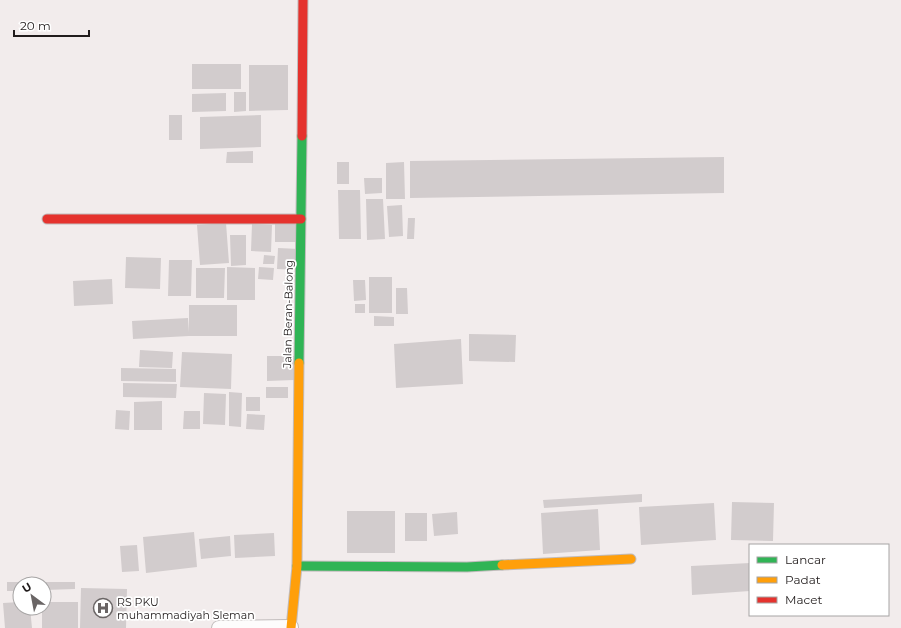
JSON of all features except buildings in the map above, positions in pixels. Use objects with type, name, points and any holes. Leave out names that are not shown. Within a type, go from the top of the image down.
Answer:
[{"type":"main road","name":"Jalan Beran-Balong","points":[[291,627],[297,566],[303,0]]},
{"type":"main road","points":[[47,219],[301,219]]},
{"type":"main road","points":[[297,566],[467,567],[631,559]]},
{"type":"lane","points":[[218,628],[291,627]]},
{"type":"traffic: fast","points":[[299,363],[302,136]]},
{"type":"traffic: fast","points":[[297,566],[467,567],[502,565]]},
{"type":"traffic: slow","points":[[291,628],[297,566],[299,363]]},
{"type":"traffic: slow","points":[[502,565],[631,559]]},
{"type":"traffic: jam","points":[[302,136],[303,0]]},
{"type":"traffic: jam","points":[[47,219],[301,219]]},
{"type":"place","name":"RS PKU muhammadiyah Sleman","points":[[103,608]]}]
